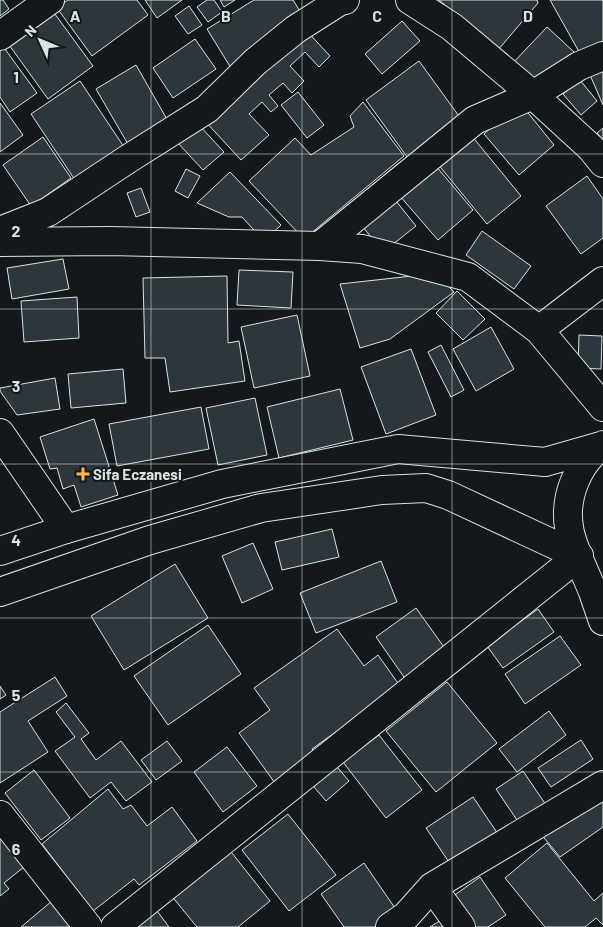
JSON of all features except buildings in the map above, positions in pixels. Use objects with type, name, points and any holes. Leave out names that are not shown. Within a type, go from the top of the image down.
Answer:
[{"type":"street","points":[[0,36],[50,0]]},
{"type":"street","points":[[0,231],[48,212],[208,109],[255,62],[296,29],[340,1],[345,0]]},
{"type":"street","points":[[410,0],[452,27],[533,95],[591,148],[603,162]]},
{"type":"street","points":[[320,246],[475,120],[533,95],[579,66],[603,56]]},
{"type":"street","points":[[0,242],[110,240],[362,249],[468,277],[539,330],[603,407]]},
{"type":"street","points":[[539,330],[603,281]]},
{"type":"street","points":[[0,433],[66,529]]},
{"type":"street","points":[[0,551],[66,529],[222,484],[398,449],[545,462],[602,446]]},
{"type":"street","points":[[602,446],[581,469],[570,497],[569,527],[579,556],[598,593],[603,621]]},
{"type":"street","points":[[0,592],[150,540],[261,508],[400,489],[426,488],[448,494],[579,556]]},
{"type":"street","points":[[115,927],[579,556]]},
{"type":"street","points":[[390,927],[406,916],[432,886],[603,785]]},
{"type":"street","points":[[0,815],[88,927]]},
{"type":"street","points":[[432,886],[461,927]]},
{"type":"place","name":"Sifa Eczanesi","points":[[83,474]]}]
